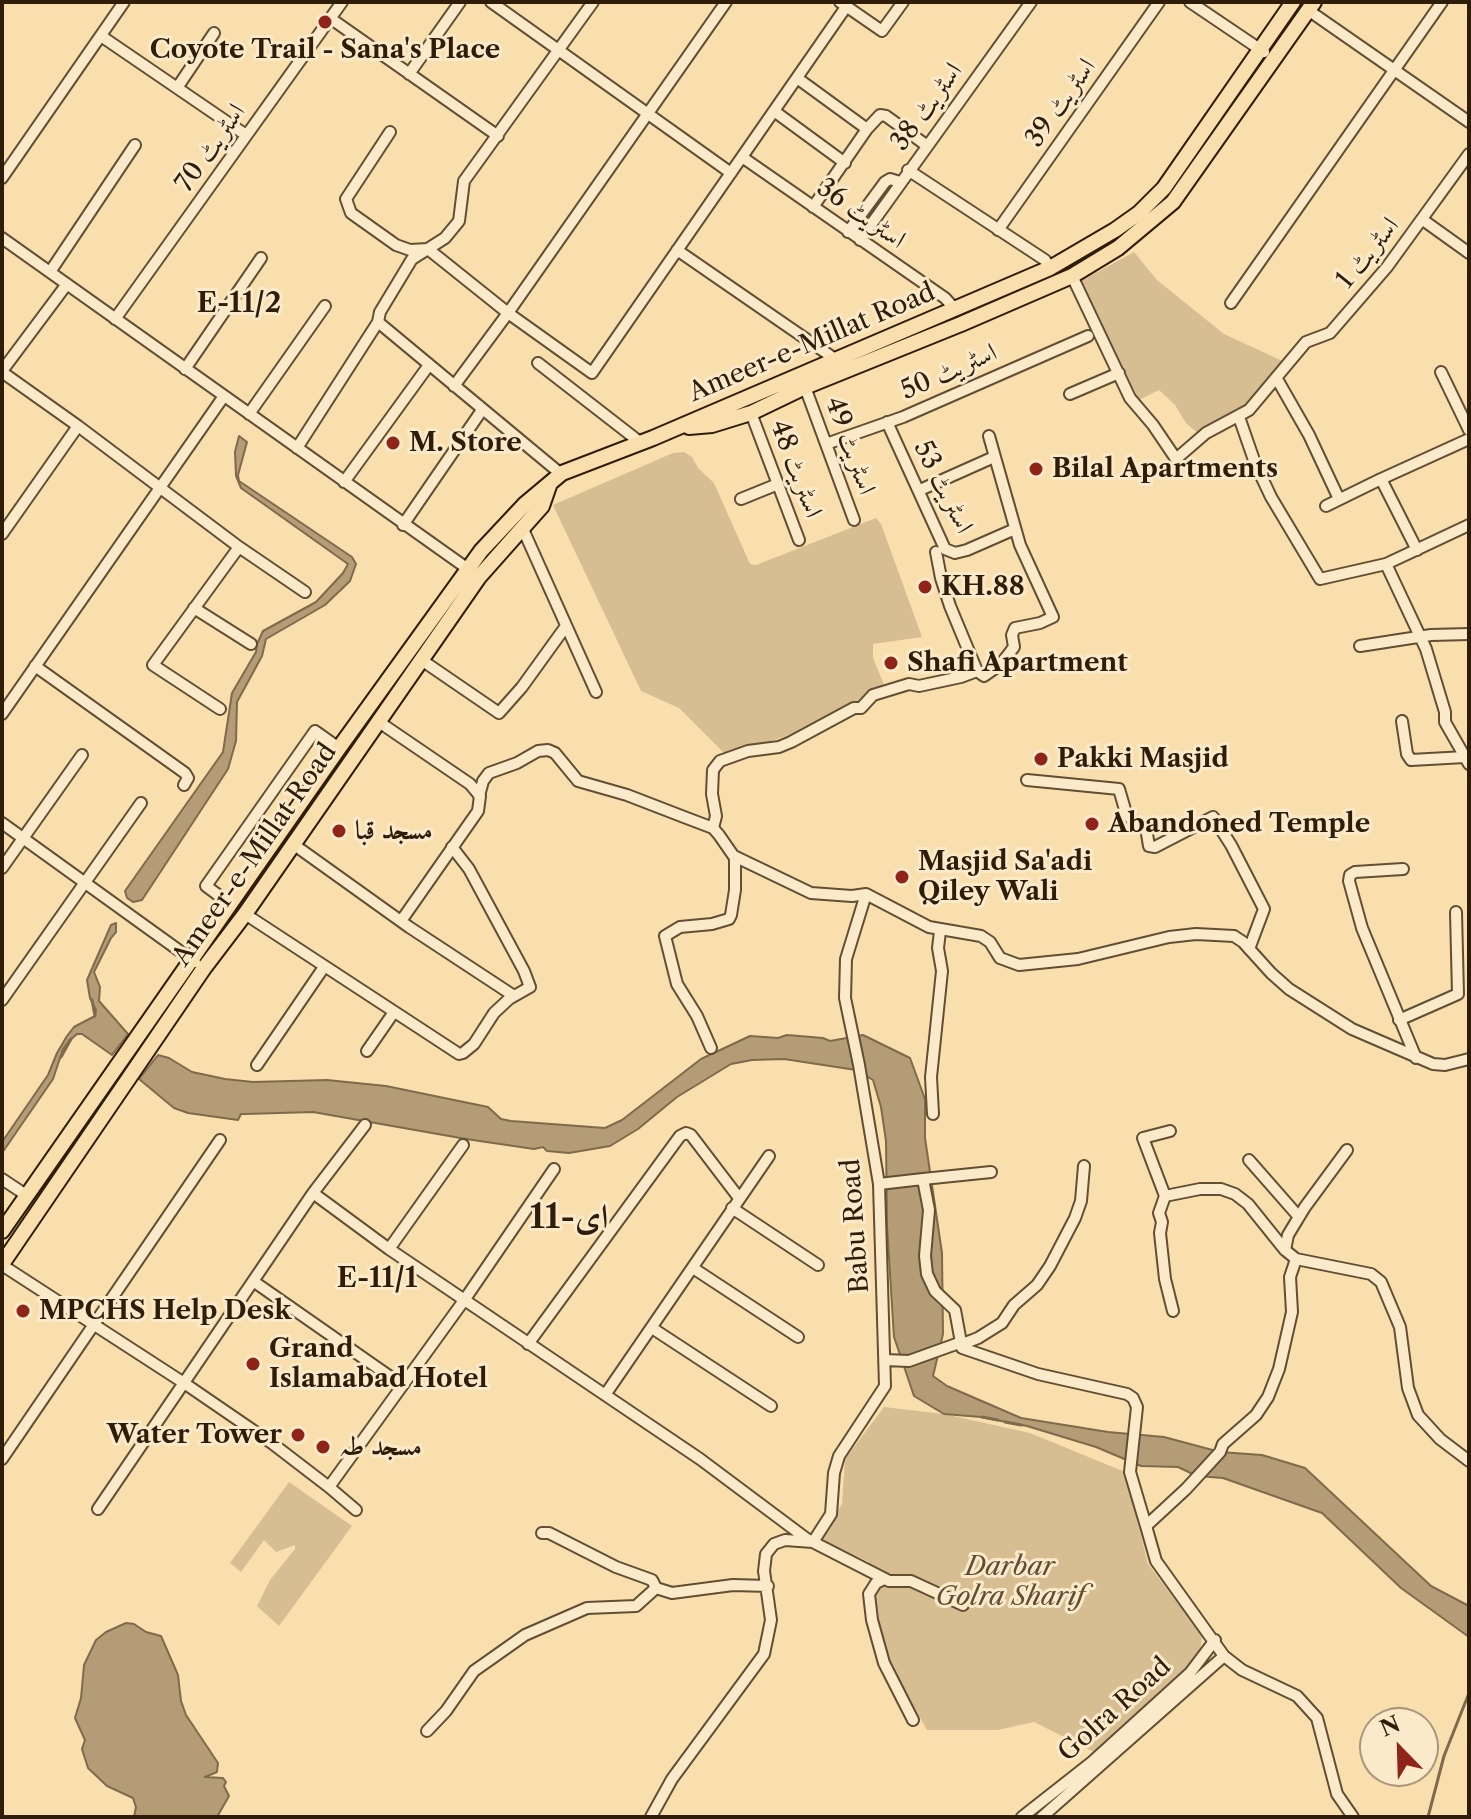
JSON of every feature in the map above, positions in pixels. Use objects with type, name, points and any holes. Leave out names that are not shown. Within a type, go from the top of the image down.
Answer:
[{"type":"main road","name":"Ameer-e-Millat Road","points":[[678,427],[1050,268],[1115,230],[1157,195],[1293,2]]},
{"type":"main road","name":"Ameer-e-Millat Road","points":[[678,427],[712,425],[751,413],[805,387],[1072,276],[1130,239],[1173,202],[1311,6]]},
{"type":"main road","points":[[954,308],[961,324]]},
{"type":"main road","points":[[474,573],[504,524],[557,476],[678,427]]},
{"type":"main road","name":"Ameer-e-Millat Road","points":[[2,1231],[339,748],[474,573],[542,506],[557,476]]},
{"type":"main road","name":"Ameer-e-Millat Road","points":[[2,1265],[204,968],[423,661],[474,573]]},
{"type":"main road","points":[[339,748],[353,758]]},
{"type":"street","points":[[2,178],[124,2]]},
{"type":"street","name":"اسٹریٹ 70","points":[[115,319],[342,2]]},
{"type":"street","points":[[409,74],[460,2]]},
{"type":"street","points":[[491,2],[731,173]]},
{"type":"street","points":[[297,448],[378,322],[380,312],[412,259],[445,238],[459,221],[464,181],[593,2]]},
{"type":"street","points":[[454,386],[726,2]]},
{"type":"street","points":[[390,132],[346,199],[351,213],[396,245],[410,250],[428,249],[508,313],[592,373],[797,78],[843,4],[882,31],[903,2]]},
{"type":"street","name":"اسٹریٹ 38","points":[[860,240],[1031,2]]},
{"type":"street","name":"اسٹریٹ 39","points":[[998,230],[1159,2]]},
{"type":"street","points":[[1190,2],[1276,59]]},
{"type":"street","points":[[1231,303],[1442,2]]},
{"type":"street","points":[[1311,6],[1394,71],[1469,122]]},
{"type":"street","points":[[330,18],[498,136]]},
{"type":"street","points":[[177,88],[214,33]]},
{"type":"street","points":[[101,36],[246,135]]},
{"type":"street","points":[[797,78],[867,129]]},
{"type":"street","points":[[774,111],[845,163]]},
{"type":"street","points":[[813,207],[875,118],[886,116],[926,145]]},
{"type":"street","points":[[50,272],[135,145]]},
{"type":"street","name":"اسٹریٹ 1","points":[[1119,373],[1130,398],[1176,459],[1206,433],[1249,410],[1306,342],[1330,333],[1387,267],[1469,154]]},
{"type":"street","name":"اسٹریٹ 36","points":[[742,157],[945,298],[954,308]]},
{"type":"street","points":[[908,170],[1045,260],[1050,268]]},
{"type":"street","points":[[848,232],[885,182],[890,179],[900,182]]},
{"type":"street","points":[[1423,220],[1469,253]]},
{"type":"street","points":[[2,238],[474,573]]},
{"type":"street","points":[[677,250],[835,359]]},
{"type":"street","points":[[185,369],[261,258]]},
{"type":"street","points":[[1070,394],[1119,373],[1072,276]]},
{"type":"street","points":[[67,284],[2,372],[305,592]]},
{"type":"street","points":[[249,414],[325,306]]},
{"type":"street","points":[[378,322],[557,476]]},
{"type":"street","name":"اسٹریٹ 50","points":[[826,444],[887,422],[1088,336]]},
{"type":"street","points":[[538,363],[641,443]]},
{"type":"street","points":[[344,482],[429,365]]},
{"type":"street","points":[[1441,372],[1469,430]]},
{"type":"street","points":[[1277,379],[1309,435],[1339,499]]},
{"type":"street","name":"اسٹریٹ 49","points":[[805,387],[854,520]]},
{"type":"street","points":[[2,714],[224,396]]},
{"type":"street","points":[[403,525],[482,410]]},
{"type":"street","name":"اسٹریٹ 48","points":[[751,413],[799,540]]},
{"type":"street","points":[[1239,417],[1271,497],[1320,579],[1386,564],[1469,525]]},
{"type":"street","name":"اسٹریٹ 53","points":[[887,422],[945,549],[949,552],[967,550],[1015,529]]},
{"type":"street","points":[[2,534],[78,426]]},
{"type":"street","points":[[936,552],[945,592],[977,671],[984,676],[1005,660],[1014,647],[1012,635],[1015,628],[1040,623],[1054,615],[1015,529],[989,436]]},
{"type":"street","points":[[1326,506],[1469,439]]},
{"type":"street","points":[[920,490],[994,457]]},
{"type":"street","points":[[1381,479],[1417,550]]},
{"type":"street","points":[[741,499],[778,484]]},
{"type":"street","points":[[522,527],[596,692]]},
{"type":"street","points":[[220,709],[153,665],[239,547]]},
{"type":"street","points":[[1386,564],[1426,649],[1445,712],[1445,722],[1467,760]]},
{"type":"street","points":[[194,608],[251,644]]},
{"type":"street","points":[[423,661],[499,713],[566,626]]},
{"type":"street","points":[[1360,646],[1420,636],[1469,634]]},
{"type":"street","points":[[35,666],[185,773],[188,778],[184,785]]},
{"type":"street","points":[[713,828],[716,816],[713,770],[720,761],[748,751],[779,747],[791,742],[854,708],[861,708],[873,695],[909,684],[919,686],[977,671]]},
{"type":"street","points":[[1402,721],[1407,754],[1411,760],[1467,760]]},
{"type":"street","points":[[379,722],[470,784],[479,796]]},
{"type":"street","points":[[229,903],[206,886],[315,731],[339,748]]},
{"type":"street","points":[[401,921],[478,811],[483,781],[489,773],[517,763],[532,753],[548,750],[555,753],[578,781],[627,795],[713,828],[734,856],[811,893],[866,894],[940,931],[981,936],[990,942],[1000,958],[1019,965],[1058,962],[1130,944],[1196,934],[1234,936],[1271,973],[1314,1006],[1352,1029],[1433,1064],[1445,1065],[1469,1059]]},
{"type":"street","points":[[2,868],[82,755]]},
{"type":"street","points":[[1027,780],[1119,789],[1126,813],[1146,828],[1149,846],[1155,847],[1213,817],[1264,909],[1249,949]]},
{"type":"street","points":[[2,1000],[141,803]]},
{"type":"street","points":[[2,823],[204,968]]},
{"type":"street","points":[[293,844],[514,996]]},
{"type":"street","points":[[245,914],[459,1054],[463,1053],[474,1044],[494,1013],[530,987],[469,869],[452,847]]},
{"type":"street","points":[[711,1048],[697,1016],[677,984],[665,936],[680,927],[729,919],[735,890],[734,856]]},
{"type":"street","points":[[1403,869],[1355,872],[1350,875],[1349,881],[1362,928],[1416,1058]]},
{"type":"street","name":"Babu Road","points":[[813,1542],[831,1514],[832,1487],[839,1456],[885,1386],[879,1184],[845,998],[846,959],[866,894]]},
{"type":"street","points":[[1399,1020],[1458,994],[1456,912]]},
{"type":"street","points":[[933,1114],[931,1077],[942,971],[938,948],[940,931]]},
{"type":"street","points":[[257,1065],[324,967]]},
{"type":"street","points":[[367,1051],[394,1012]]},
{"type":"street","points":[[98,1509],[313,1193],[365,1125]]},
{"type":"street","points":[[1170,1131],[1143,1138],[1165,1196],[1159,1213],[1162,1222],[1160,1233],[1165,1279],[1173,1311]]},
{"type":"street","points":[[528,1344],[680,1136],[686,1133],[691,1135],[739,1198]]},
{"type":"street","points":[[2,1459],[220,1140]]},
{"type":"street","points":[[389,1249],[463,1145]]},
{"type":"street","points":[[1285,1250],[1285,1241],[1299,1217],[1347,1150]]},
{"type":"street","points":[[605,1395],[769,1156]]},
{"type":"street","points":[[1249,1160],[1299,1217]]},
{"type":"street","points":[[885,1360],[909,1361],[978,1338],[1002,1323],[1014,1305],[1037,1285],[1050,1266],[1081,1201],[1084,1166]]},
{"type":"street","points":[[329,1487],[465,1299],[554,1169]]},
{"type":"street","points":[[879,1184],[991,1172]]},
{"type":"street","points":[[2,1179],[26,1195]]},
{"type":"street","points":[[919,1180],[929,1210],[925,1256],[927,1274],[935,1291],[955,1310],[959,1344],[968,1352],[1049,1377],[1131,1395],[1137,1407],[1130,1472],[1156,1561],[1224,1656],[1242,1670],[1297,1696],[1309,1707],[1323,1734],[1337,1794],[1353,1817]]},
{"type":"street","points":[[1165,1196],[1200,1189],[1221,1189],[1235,1194],[1248,1204],[1296,1259],[1371,1274],[1381,1282],[1400,1327],[1408,1388],[1418,1415],[1440,1439],[1469,1461]]},
{"type":"street","points":[[313,1193],[389,1249],[605,1395],[813,1542],[884,1579],[894,1583],[911,1581],[963,1605]]},
{"type":"street","points":[[732,1208],[818,1265]]},
{"type":"street","points":[[1146,1526],[1260,1409],[1276,1380],[1292,1307],[1290,1284],[1296,1259]]},
{"type":"street","points":[[2,1265],[273,1444],[356,1510]]},
{"type":"street","points":[[693,1268],[798,1337]]},
{"type":"street","points":[[253,1281],[402,1385]]},
{"type":"street","points":[[652,1328],[771,1406]]},
{"type":"street","points":[[542,1533],[549,1533],[616,1567],[652,1580],[656,1588],[672,1593],[733,1585],[768,1586]]},
{"type":"street","points":[[651,1817],[672,1779],[764,1654],[771,1620],[764,1571],[766,1554],[774,1544],[785,1540],[813,1542]]},
{"type":"street","points":[[884,1579],[876,1583],[869,1594],[872,1620],[884,1663],[913,1720]]},
{"type":"street","points":[[427,1731],[446,1711],[474,1671],[525,1635],[587,1608],[636,1606],[656,1588]]},
{"type":"street","name":"Golra Road","points":[[1022,1817],[1092,1762],[1190,1673],[1215,1640]]},
{"type":"street","name":"Golra Road","points":[[1042,1817],[1224,1656]]},
{"type":"green space","points":[[1134,252],[1157,280],[1224,334],[1289,364],[1227,421],[1199,434],[1159,390],[1139,400],[1081,281]]},
{"type":"green space","points":[[684,452],[714,483],[750,564],[756,565],[876,518],[881,524],[922,637],[873,644],[873,658],[885,687],[799,732],[726,755],[679,708],[641,691],[553,505],[673,453]]},
{"type":"green space","name":"Darbar Golra Sharif","points":[[884,1407],[944,1414],[1030,1433],[1125,1472],[1148,1564],[1202,1635],[1200,1655],[1175,1686],[1121,1726],[1098,1754],[1034,1722],[998,1730],[927,1730],[881,1648],[870,1588],[869,1562],[820,1539],[842,1504],[845,1459]]},
{"type":"green space","points":[[289,1482],[352,1526],[279,1626],[257,1606],[270,1580],[295,1545],[276,1552],[264,1540],[241,1572],[230,1563]]},
{"type":"shaded area","points":[[239,436],[247,442],[239,481],[352,557],[356,564],[350,581],[325,605],[266,639],[262,656],[237,702],[236,741],[228,769],[142,900],[133,902],[127,898],[125,891],[223,752],[232,693],[256,652],[263,631],[316,602],[348,564],[241,488],[236,476],[235,452]]},
{"type":"shaded area","points":[[116,923],[116,932],[94,972],[100,987],[99,1001],[128,1034],[112,1055],[82,1034],[69,1041],[63,1049],[53,1079],[2,1153],[2,1142],[48,1075],[67,1036],[74,1027],[95,1016],[87,980],[111,925]]},
{"type":"shaded area","points":[[787,1035],[830,1041],[863,1035],[910,1058],[925,1099],[925,1138],[942,1253],[943,1334],[933,1376],[947,1386],[1021,1418],[1108,1432],[1164,1437],[1220,1452],[1262,1455],[1305,1468],[1431,1586],[1469,1606],[1469,1637],[1401,1588],[1322,1513],[1223,1478],[1197,1476],[1178,1467],[1141,1466],[1096,1447],[1027,1426],[944,1414],[914,1396],[894,1337],[887,1226],[886,1141],[881,1107],[873,1080],[856,1070],[784,1059],[731,1064],[677,1097],[638,1129],[610,1146],[569,1153],[547,1151],[543,1147],[534,1149],[466,1139],[313,1112],[241,1114],[238,1120],[188,1113],[174,1108],[139,1079],[158,1055],[192,1072],[225,1079],[253,1082],[327,1080],[386,1086],[488,1107],[501,1119],[511,1121],[605,1128],[622,1120],[701,1059],[750,1036],[778,1038]]},
{"type":"shaded area","points":[[126,1623],[161,1636],[178,1675],[186,1715],[218,1763],[217,1772],[205,1777],[223,1778],[226,1782],[224,1786],[229,1796],[217,1817],[134,1817],[136,1807],[133,1798],[107,1786],[88,1768],[82,1749],[85,1740],[75,1718],[81,1698],[84,1665],[96,1640]]},
{"type":"waterway","points":[[92,1000],[95,1016]]},
{"type":"waterway","points":[[61,1057],[71,1039]]},
{"type":"waterway","points":[[982,1417],[998,1420]]},
{"type":"waterway","points":[[1005,1422],[1021,1425]]},
{"type":"waterway","points":[[1428,1817],[1444,1756],[1469,1693]]},
{"type":"place","name":"Coyote Trail - Sana's Place","points":[[325,22]]},
{"type":"place","name":"M. Store","points":[[393,443]]},
{"type":"place","name":"Bilal Apartments","points":[[1036,469]]},
{"type":"place","name":"KH.88","points":[[925,587]]},
{"type":"place","name":"Shafi Apartment","points":[[891,663]]},
{"type":"place","name":"Pakki Masjid","points":[[1041,759]]},
{"type":"place","name":"Abandoned Temple","points":[[1092,824]]},
{"type":"place","name":"مسجد قبا","points":[[339,831]]},
{"type":"place","name":"Masjid Sa'adi Qiley Wali","points":[[902,877]]},
{"type":"place","name":"MPCHS Help Desk","points":[[23,1311]]},
{"type":"place","name":"Grand Islamabad Hotel","points":[[253,1364]]},
{"type":"place","name":"Water Tower","points":[[298,1435]]},
{"type":"place","name":"مسجد طہ","points":[[323,1447]]},
{"type":"district","name":"E-11/2","points":[[239,304]]},
{"type":"district","name":"ای-11","points":[[569,1218]]},
{"type":"district","name":"E-11/1","points":[[377,1279]]}]
